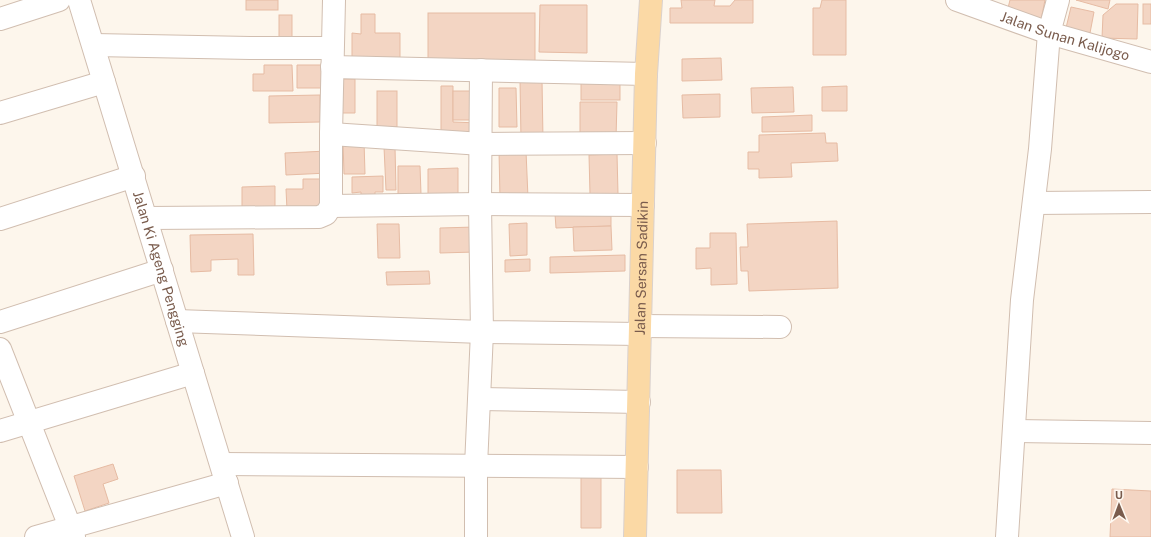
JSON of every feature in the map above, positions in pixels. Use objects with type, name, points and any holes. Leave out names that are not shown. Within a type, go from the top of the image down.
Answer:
[{"type":"main road","name":"Jalan Sersan Sadikin","points":[[635,537],[646,74],[651,0]]},
{"type":"street","points":[[0,19],[59,0]]},
{"type":"street","name":"Jalan Ki Ageng Pengging","points":[[79,0],[225,473],[243,537]]},
{"type":"street","points":[[147,218],[319,217],[326,214],[332,206],[331,134],[334,0]]},
{"type":"street","name":"Jalan Sunan Kalijogo","points":[[957,0],[1049,33],[1151,62]]},
{"type":"street","points":[[1007,537],[1022,300],[1040,149],[1049,33],[1058,0]]},
{"type":"street","points":[[94,46],[250,48],[481,70],[646,74]]},
{"type":"street","points":[[476,537],[476,466],[482,332],[480,204],[482,144],[481,70]]},
{"type":"street","points":[[0,113],[104,82]]},
{"type":"street","points":[[331,134],[482,144],[645,143]]},
{"type":"street","points":[[0,219],[134,176]]},
{"type":"street","points":[[1034,203],[1151,202]]},
{"type":"street","points":[[332,206],[643,204]]},
{"type":"street","points":[[0,322],[162,270]]},
{"type":"street","points":[[177,321],[482,332],[780,327]]},
{"type":"street","points":[[0,349],[72,532]]},
{"type":"street","points":[[0,431],[193,373]]},
{"type":"street","points":[[480,398],[639,402]]},
{"type":"street","points":[[1014,431],[1151,433]]},
{"type":"street","points":[[36,537],[72,532],[225,473],[476,466],[637,466]]},
{"type":"building","points":[[246,0],[278,0],[278,10],[246,10]]},
{"type":"building","points":[[681,0],[715,0],[714,6],[730,6],[735,0],[753,0],[753,23],[670,23],[670,8],[682,8]]},
{"type":"building","points":[[822,0],[846,0],[846,55],[813,55],[813,8],[820,8]]},
{"type":"building","points":[[1010,0],[1045,0],[1041,20],[1007,12]]},
{"type":"building","points":[[1076,0],[1110,0],[1108,9]]},
{"type":"building","points":[[1116,4],[1138,4],[1137,39],[1102,38],[1103,15]]},
{"type":"building","points":[[1143,4],[1151,4],[1151,24],[1143,24]]},
{"type":"building","points":[[540,5],[587,5],[587,53],[539,52]]},
{"type":"building","points":[[1071,7],[1094,12],[1090,33],[1066,28]]},
{"type":"building","points":[[428,13],[535,13],[535,67],[428,67]]},
{"type":"building","points":[[361,14],[375,14],[375,33],[400,33],[400,58],[352,58],[352,33],[361,34]]},
{"type":"building","points":[[279,15],[292,15],[292,44],[279,44]]},
{"type":"building","points":[[721,58],[722,80],[682,81],[682,59]]},
{"type":"building","points":[[264,65],[292,65],[293,91],[253,91],[253,74],[264,74]]},
{"type":"building","points":[[297,65],[330,65],[329,88],[297,88]]},
{"type":"building","points":[[341,79],[355,79],[355,113],[342,113]]},
{"type":"building","points":[[520,80],[542,80],[543,140],[521,140]]},
{"type":"building","points":[[581,80],[620,80],[620,100],[581,100]]},
{"type":"building","points":[[441,86],[453,86],[453,122],[479,123],[479,137],[441,137]]},
{"type":"building","points":[[847,86],[847,111],[822,111],[822,87]]},
{"type":"building","points":[[793,87],[794,112],[752,113],[751,88]]},
{"type":"building","points":[[499,88],[516,88],[517,127],[499,127]]},
{"type":"building","points":[[377,91],[397,91],[397,127],[377,127]]},
{"type":"building","points":[[453,91],[478,91],[478,120],[453,120]]},
{"type":"building","points":[[720,94],[720,117],[683,118],[682,95]]},
{"type":"building","points":[[320,95],[320,122],[269,123],[269,96]]},
{"type":"building","points":[[580,102],[617,102],[616,138],[580,138]]},
{"type":"building","points":[[812,115],[812,131],[762,132],[762,117]]},
{"type":"building","points":[[825,133],[826,143],[837,143],[838,161],[791,163],[792,177],[759,178],[759,169],[748,169],[748,152],[759,152],[759,135]]},
{"type":"building","points":[[364,141],[365,174],[344,174],[343,142]]},
{"type":"building","points":[[384,147],[395,147],[396,190],[386,190]]},
{"type":"building","points":[[327,151],[328,173],[286,175],[285,153]]},
{"type":"building","points":[[499,151],[526,151],[528,198],[500,199]]},
{"type":"building","points":[[617,154],[618,194],[590,194],[589,155]]},
{"type":"building","points":[[398,166],[420,166],[421,194],[398,194]]},
{"type":"building","points":[[458,168],[458,194],[428,195],[428,169]]},
{"type":"building","points":[[383,176],[383,192],[375,192],[375,196],[361,196],[361,192],[352,193],[352,177]]},
{"type":"building","points":[[303,179],[327,179],[327,210],[287,210],[286,189],[303,189]]},
{"type":"building","points":[[275,186],[275,209],[242,209],[242,187]]},
{"type":"building","points":[[611,213],[611,226],[556,228],[555,214]]},
{"type":"building","points":[[837,221],[838,288],[749,291],[748,271],[741,271],[740,247],[748,247],[747,224]]},
{"type":"building","points":[[527,223],[527,255],[510,256],[509,224]]},
{"type":"building","points":[[377,224],[399,224],[400,258],[378,258]]},
{"type":"building","points":[[611,226],[612,250],[574,251],[573,227]]},
{"type":"building","points":[[475,227],[475,252],[440,253],[440,228]]},
{"type":"building","points":[[710,233],[736,233],[737,284],[711,285],[711,268],[696,269],[696,248],[710,248]]},
{"type":"building","points":[[253,234],[254,275],[238,275],[238,259],[211,260],[211,271],[191,272],[190,235]]},
{"type":"building","points":[[625,255],[625,271],[550,273],[550,257]]},
{"type":"building","points":[[530,259],[530,271],[505,272],[505,260]]},
{"type":"building","points":[[429,271],[430,284],[387,285],[386,272]]},
{"type":"building","points":[[113,464],[118,479],[103,484],[109,503],[85,511],[74,476]]},
{"type":"building","points":[[677,470],[721,470],[722,513],[677,513]]},
{"type":"building","points":[[581,476],[601,477],[601,528],[581,528]]},
{"type":"building","points":[[1112,489],[1151,491],[1151,537],[1110,537]]}]
